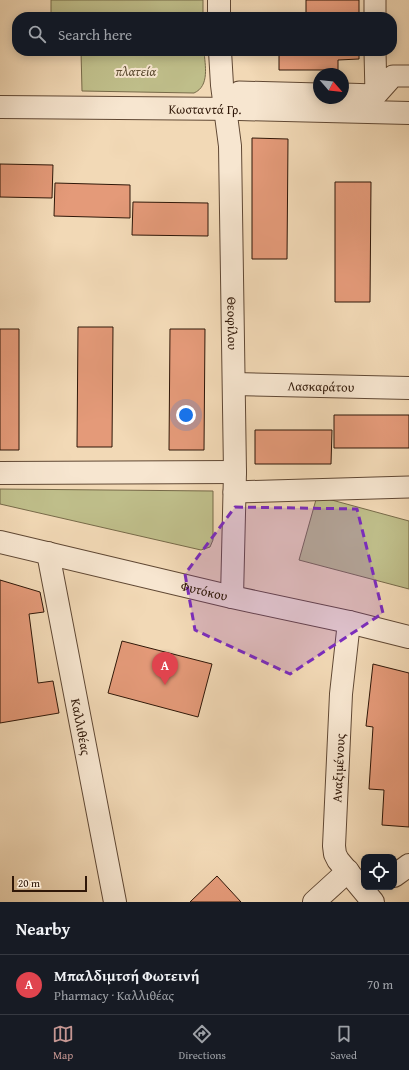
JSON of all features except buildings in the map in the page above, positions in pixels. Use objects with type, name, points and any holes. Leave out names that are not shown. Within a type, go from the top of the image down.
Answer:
[{"type":"street","points":[[219,0],[219,12]]},
{"type":"street","points":[[375,0],[375,12]]},
{"type":"street","name":"Θεοφίλου","points":[[220,56],[222,85],[233,101],[230,146],[235,482],[232,597]]},
{"type":"street","points":[[375,56],[376,95]]},
{"type":"street","points":[[349,94],[376,95],[393,76],[409,76]]},
{"type":"street","points":[[233,101],[313,94]]},
{"type":"street","name":"Κωσταντά Γρ.","points":[[0,107],[233,101],[409,113]]},
{"type":"street","name":"Λασκαράτου","points":[[234,384],[409,388]]},
{"type":"street","points":[[0,473],[409,487]]},
{"type":"street","name":"Φυτόκου","points":[[0,542],[409,637]]},
{"type":"street","name":"Καλλιθέας","points":[[48,553],[115,902]]},
{"type":"street","name":"Αναξιμένους","points":[[349,622],[341,694],[334,846],[335,854],[338,860],[372,895]]},
{"type":"street","points":[[397,874],[409,865]]},
{"type":"street","points":[[314,902],[348,871]]},
{"type":"highlighted area","points":[[235,507],[357,509],[383,613],[290,674],[195,630],[185,574]]},
{"type":"green space","points":[[51,0],[203,0],[203,12],[51,12]]},
{"type":"green space","name":"πλατεία","points":[[81,56],[204,56],[204,80],[199,90],[194,93],[82,91]]},
{"type":"green space","points":[[0,489],[213,491],[213,540],[210,547],[201,550],[0,504]]},
{"type":"green space","points":[[317,496],[409,521],[409,589],[299,560]]},
{"type":"place","name":"Μπαλδιμτσή Φωτεινή","points":[[165,685]]}]
